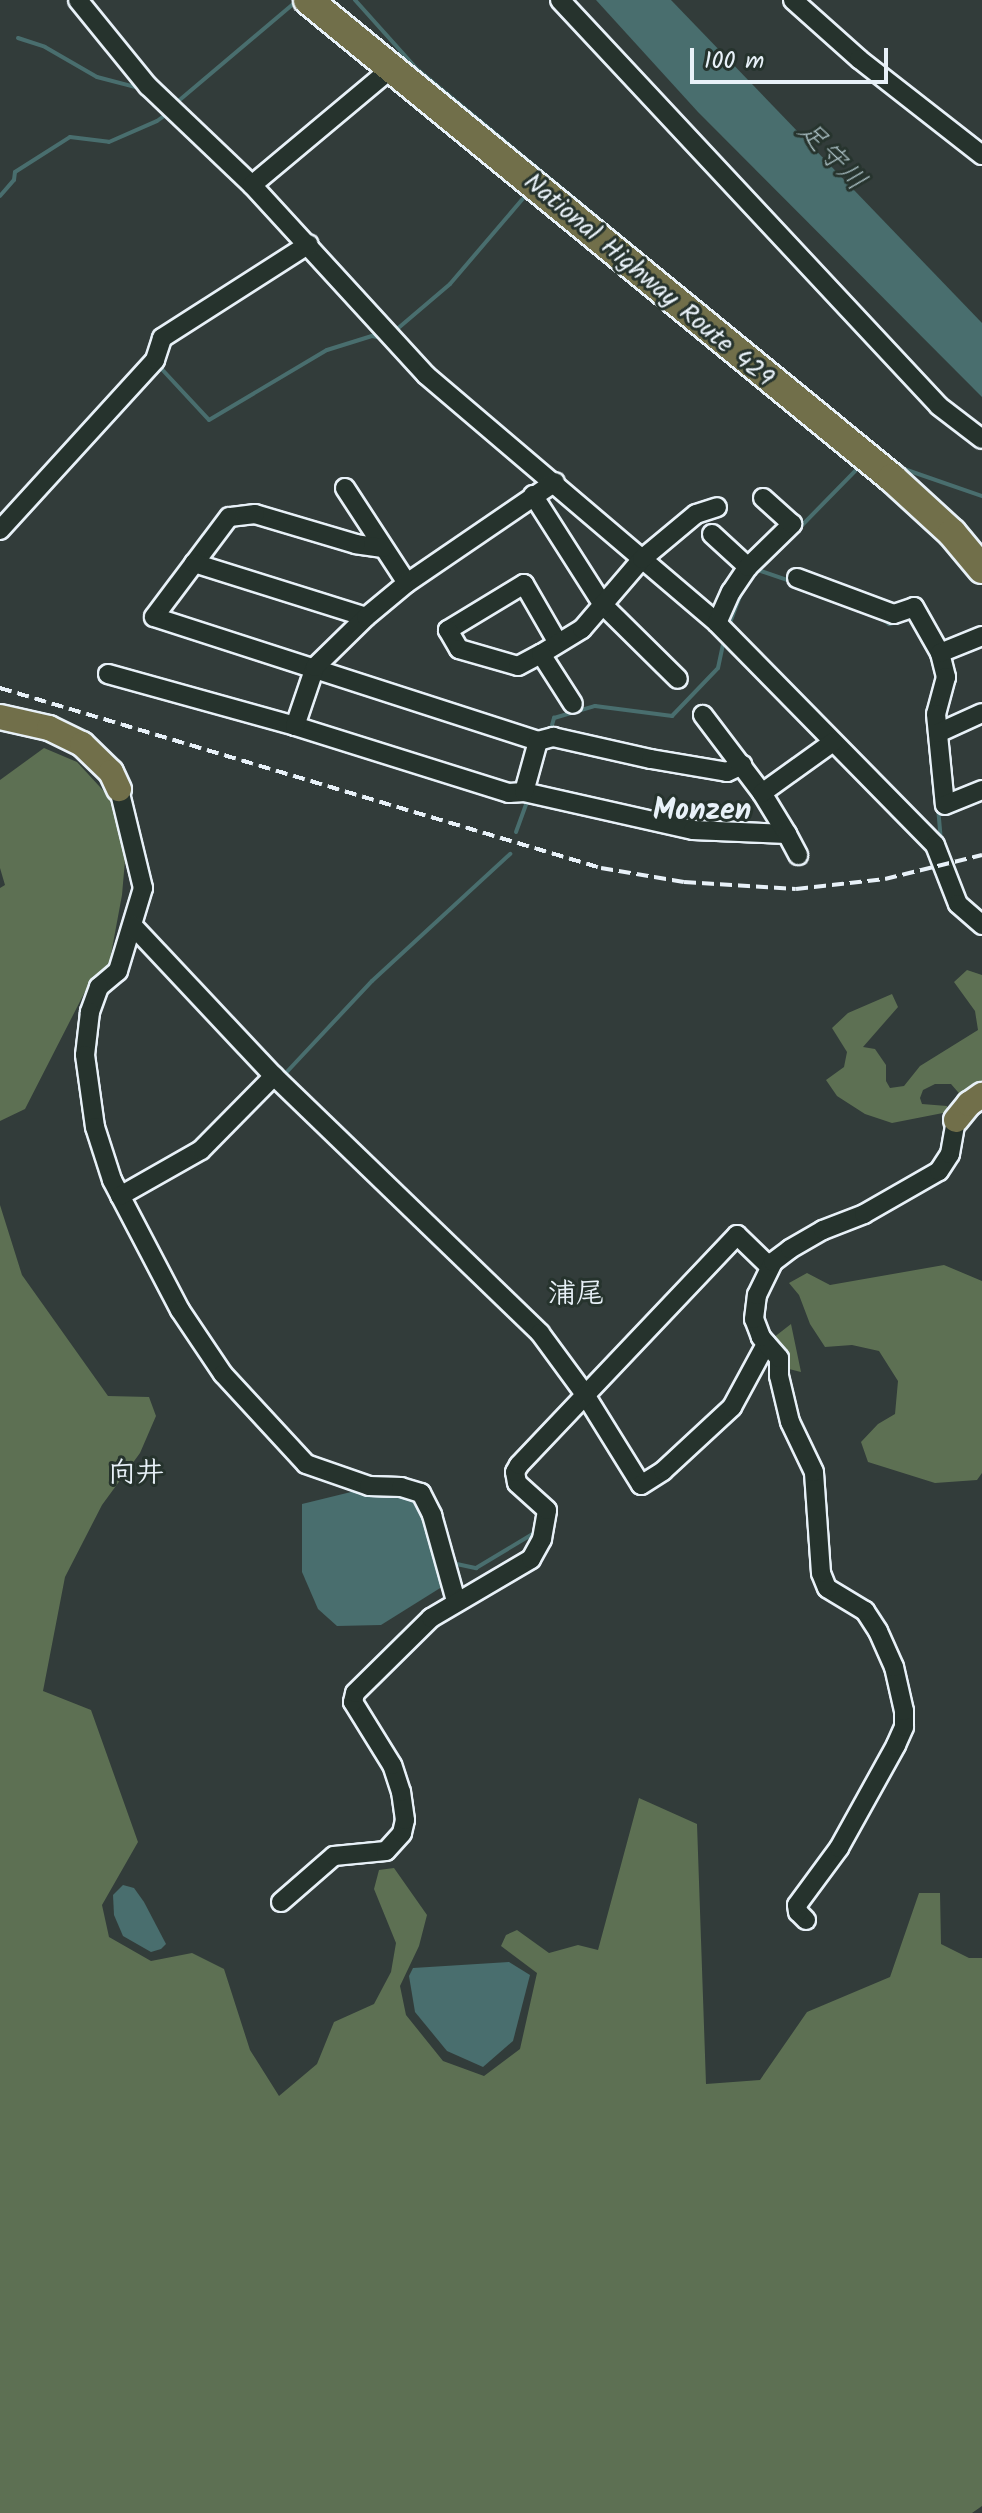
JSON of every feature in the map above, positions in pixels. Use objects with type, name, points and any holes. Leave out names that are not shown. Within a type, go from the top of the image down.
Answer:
[{"type":"highway","name":"National Highway Route 429","points":[[308,0],[892,478],[952,533],[982,569]]},
{"type":"main road","points":[[0,717],[44,726],[82,744],[111,772],[119,789]]},
{"type":"main road","points":[[956,1120],[969,1104],[982,1095]]},
{"type":"street","points":[[78,0],[148,86],[309,244],[426,375],[717,623],[935,845],[958,904],[982,925]]},
{"type":"street","points":[[560,0],[720,173],[878,336],[939,406],[982,439]]},
{"type":"street","points":[[793,0],[859,59],[982,155]]},
{"type":"street","points":[[252,185],[392,68]]},
{"type":"street","points":[[0,530],[155,360],[162,338],[309,244]]},
{"type":"street","points":[[295,726],[315,667],[366,617],[407,583],[555,482]]},
{"type":"street","points":[[345,488],[407,583]]},
{"type":"street","points":[[533,495],[603,605],[678,679]]},
{"type":"street","points":[[717,623],[731,592],[748,567],[792,524],[763,498]]},
{"type":"street","points":[[558,643],[524,584],[448,630],[459,649],[518,666],[541,654],[582,629],[642,559],[696,514],[717,507]]},
{"type":"street","points":[[383,548],[356,544],[255,514],[229,517],[154,617],[544,739],[727,772],[742,765]]},
{"type":"street","points":[[712,534],[748,567]]},
{"type":"street","points":[[194,563],[366,617]]},
{"type":"street","points":[[797,578],[894,614],[914,607],[940,653],[946,677],[936,714],[945,805],[982,790]]},
{"type":"street","points":[[940,653],[982,636]]},
{"type":"street","points":[[541,654],[573,704]]},
{"type":"street","points":[[108,674],[295,726],[509,793],[528,793],[693,830],[787,834]]},
{"type":"street","points":[[938,733],[982,713]]},
{"type":"street","points":[[703,715],[762,793],[798,855]]},
{"type":"street","points":[[528,793],[544,739]]},
{"type":"street","points":[[762,793],[833,742]]},
{"type":"street","points":[[119,789],[143,888],[118,971],[99,987],[86,1033],[85,1055],[95,1127],[120,1196],[180,1310],[223,1374],[306,1464],[369,1486],[401,1487],[421,1493],[432,1515],[456,1601]]},
{"type":"street","points":[[133,926],[274,1076],[540,1333],[584,1393],[641,1485],[663,1471],[732,1407],[766,1344]]},
{"type":"street","points":[[120,1196],[201,1150],[274,1076]]},
{"type":"street","points":[[806,1920],[798,1912],[797,1905],[839,1848],[896,1745],[904,1727],[904,1711],[894,1667],[878,1631],[865,1611],[827,1588],[821,1573],[814,1472],[790,1422],[779,1376],[779,1358],[766,1344],[754,1319],[757,1295],[770,1267],[810,1237],[864,1214],[939,1171],[950,1154],[956,1120]]},
{"type":"street","points":[[281,1902],[334,1856],[386,1851],[402,1833],[405,1820],[401,1792],[392,1765],[353,1702],[355,1693],[412,1633],[456,1601],[520,1569],[531,1559],[542,1539],[547,1510],[517,1483],[515,1472],[584,1393],[737,1235],[770,1267]]},
{"type":"green space","points":[[44,748],[77,762],[111,799],[125,860],[122,895],[109,965],[92,978],[25,1109],[0,1121],[0,888],[5,885],[0,868],[0,780]]},
{"type":"green space","points":[[967,970],[982,975],[982,1086],[964,1099],[951,1084],[935,1084],[923,1090],[920,1098],[922,1104],[947,1106],[948,1112],[892,1123],[865,1114],[837,1096],[826,1080],[844,1067],[847,1052],[832,1028],[848,1013],[892,994],[898,1007],[863,1047],[875,1049],[886,1065],[886,1081],[890,1088],[904,1086],[920,1066],[978,1030],[975,1011],[954,982]]},
{"type":"green space","points":[[0,1205],[22,1275],[108,1396],[149,1397],[156,1416],[140,1453],[102,1505],[65,1577],[43,1691],[91,1710],[138,1842],[102,1905],[109,1937],[151,1961],[192,1953],[224,1969],[250,2050],[279,2096],[317,2064],[334,2022],[374,2004],[391,1972],[396,1943],[374,1889],[379,1870],[394,1868],[427,1915],[419,1946],[400,1986],[406,2015],[443,2061],[484,2076],[520,2049],[537,1973],[501,1946],[506,1935],[517,1930],[549,1953],[578,1945],[598,1950],[639,1798],[697,1824],[706,2084],[760,2080],[807,2012],[890,1977],[919,1893],[940,1893],[941,1944],[969,1958],[982,1958],[982,2506],[972,2513],[0,2513]]},
{"type":"green space","points":[[944,1265],[982,1281],[982,1473],[977,1480],[935,1483],[868,1462],[861,1442],[878,1424],[895,1414],[898,1381],[879,1351],[852,1345],[825,1347],[810,1324],[799,1295],[789,1283],[807,1273],[830,1285]]},
{"type":"green space","points":[[791,1324],[801,1372],[789,1369],[788,1356],[773,1338]]},
{"type":"water","points":[[596,0],[671,0],[982,323],[982,397],[698,112]]},
{"type":"water","points":[[351,1492],[395,1493],[421,1504],[445,1585],[381,1625],[337,1626],[318,1609],[302,1572],[302,1504]]},
{"type":"water","points":[[123,1885],[134,1888],[144,1902],[166,1944],[161,1949],[151,1952],[123,1936],[114,1915],[113,1895]]},
{"type":"water","points":[[509,1962],[530,1975],[513,2041],[483,2067],[447,2051],[415,2012],[409,1976],[413,1968]]},
{"type":"waterway","points":[[355,0],[417,69],[737,333]]},
{"type":"waterway","points":[[176,103],[293,4]]},
{"type":"waterway","points":[[18,38],[45,47],[97,77],[139,88]]},
{"type":"waterway","points":[[153,103],[165,116]]},
{"type":"waterway","points":[[0,196],[14,180],[15,172],[70,137],[109,142],[168,113]]},
{"type":"waterway","points":[[396,330],[450,284],[526,195]]},
{"type":"waterway","points":[[157,364],[209,420],[327,350],[372,336],[383,338]]},
{"type":"waterway","points":[[767,561],[858,468]]},
{"type":"waterway","points":[[901,468],[982,496]]},
{"type":"waterway","points":[[729,625],[743,589],[758,569]]},
{"type":"waterway","points":[[758,570],[792,582]]},
{"type":"waterway","points":[[881,618],[889,624],[898,622]]},
{"type":"waterway","points":[[550,732],[554,718],[595,706],[672,716],[718,668],[724,640]]},
{"type":"waterway","points":[[516,832],[529,797]]},
{"type":"waterway","points":[[938,807],[941,842]]},
{"type":"waterway","points":[[283,1076],[372,981],[510,854]]},
{"type":"waterway","points":[[493,1275],[521,1303]]},
{"type":"waterway","points":[[452,1563],[476,1568],[536,1532]]},
{"type":"railway","points":[[0,688],[601,868],[684,882],[796,889],[885,879],[982,855]]},
{"type":"district","name":"Monzen","points":[[702,811]]},
{"type":"district","name":"浦尾","points":[[576,1295]]},
{"type":"district","name":"向井","points":[[136,1474]]},
{"type":"water label","name":"足守川","points":[[831,157]]}]
